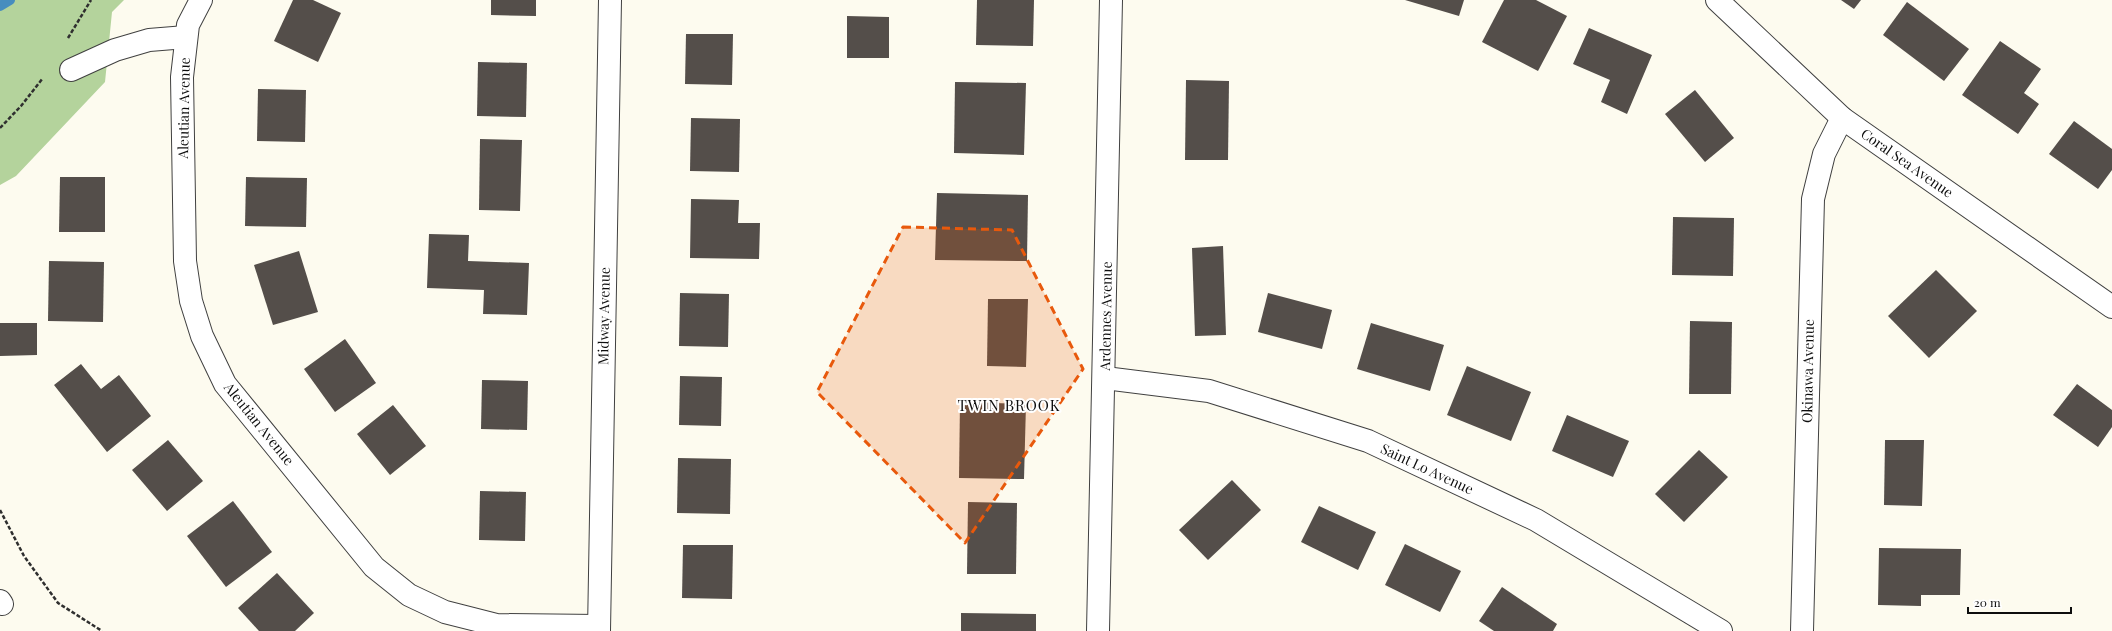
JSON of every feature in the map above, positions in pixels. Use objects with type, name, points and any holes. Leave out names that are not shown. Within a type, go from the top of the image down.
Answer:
[{"type":"street","name":"Aleutian Avenue","points":[[200,0],[188,25],[182,77],[185,261],[191,301],[202,336],[225,384],[374,567],[409,594],[445,612],[496,625],[599,628]]},
{"type":"street","name":"Midway Avenue","points":[[599,628],[610,0]]},
{"type":"street","name":"Ardennes Avenue","points":[[1098,631],[1105,378],[1111,0]]},
{"type":"street","name":"Coral Sea Avenue","points":[[1717,0],[1842,118],[2112,308]]},
{"type":"street","points":[[71,70],[115,50],[149,40],[186,37]]},
{"type":"street","name":"Okinawa Avenue","points":[[1802,631],[1813,199],[1824,154],[1842,118]]},
{"type":"street","name":"Saint Lo Avenue","points":[[1105,378],[1209,391],[1368,442],[1536,520],[1721,631]]},
{"type":"path","points":[[0,510],[24,556],[54,597],[76,616],[102,631]]},
{"type":"highlighted area","points":[[903,227],[1012,230],[1083,369],[965,543],[817,392]]},
{"type":"green space","points":[[0,0],[124,0],[112,12],[105,82],[16,176],[0,185]]},
{"type":"building","points":[[293,0],[313,0],[341,13],[318,62],[274,41]]},
{"type":"building","points":[[491,0],[536,0],[536,16],[491,15]]},
{"type":"building","points":[[977,0],[1034,0],[1033,46],[976,45]]},
{"type":"building","points":[[1405,0],[1464,0],[1459,16]]},
{"type":"building","points":[[1504,0],[1536,0],[1567,16],[1538,71],[1482,42]]},
{"type":"building","points":[[1841,0],[1861,0],[1854,9]]},
{"type":"building","points":[[1907,2],[1969,49],[1944,81],[1883,35]]},
{"type":"building","points":[[847,16],[889,17],[889,58],[847,58]]},
{"type":"building","points":[[1589,28],[1652,55],[1627,114],[1601,102],[1610,80],[1573,64]]},
{"type":"building","points":[[686,34],[733,34],[732,85],[685,84]]},
{"type":"building","points":[[2000,41],[2041,69],[2024,93],[2039,104],[2018,134],[1962,95]]},
{"type":"building","points":[[478,62],[527,63],[526,117],[477,116]]},
{"type":"building","points":[[1186,80],[1229,81],[1228,160],[1185,160]]},
{"type":"building","points":[[955,82],[1026,83],[1024,155],[954,153]]},
{"type":"building","points":[[258,89],[306,90],[305,142],[257,141]]},
{"type":"building","points":[[1695,90],[1734,138],[1705,162],[1665,114]]},
{"type":"building","points":[[691,118],[740,119],[739,172],[690,171]]},
{"type":"building","points":[[2074,121],[2112,149],[2112,170],[2098,189],[2049,154]]},
{"type":"building","points":[[480,139],[522,140],[520,211],[479,210]]},
{"type":"building","points":[[60,177],[105,177],[105,232],[59,232]]},
{"type":"building","points":[[246,177],[307,178],[306,227],[245,226]]},
{"type":"building","points":[[937,193],[1028,195],[1027,261],[935,260]]},
{"type":"building","points":[[691,199],[739,200],[738,223],[760,223],[759,259],[690,258]]},
{"type":"building","points":[[1673,217],[1734,218],[1733,276],[1672,275]]},
{"type":"building","points":[[429,234],[469,235],[468,261],[529,263],[527,315],[483,314],[484,290],[427,288]]},
{"type":"building","points":[[1223,246],[1226,335],[1195,336],[1192,248]]},
{"type":"building","points":[[299,251],[318,312],[273,325],[254,265]]},
{"type":"building","points":[[49,261],[104,262],[103,322],[48,321]]},
{"type":"building","points":[[1936,270],[1977,311],[1929,358],[1888,316]]},
{"type":"building","points":[[680,293],[729,294],[728,347],[679,346]]},
{"type":"building","points":[[1268,293],[1332,310],[1322,349],[1258,332]]},
{"type":"building","points":[[988,299],[1028,299],[1026,367],[987,366]]},
{"type":"building","points":[[1690,321],[1732,322],[1731,394],[1689,394]]},
{"type":"building","points":[[0,323],[37,323],[37,355],[0,356]]},
{"type":"building","points":[[1371,323],[1444,345],[1430,391],[1357,369]]},
{"type":"building","points":[[345,339],[376,383],[335,412],[304,369]]},
{"type":"building","points":[[81,364],[101,389],[119,375],[151,416],[107,452],[54,385]]},
{"type":"building","points":[[1467,366],[1531,392],[1511,441],[1447,415]]},
{"type":"building","points":[[680,376],[722,377],[721,426],[679,425]]},
{"type":"building","points":[[482,380],[528,381],[527,430],[481,429]]},
{"type":"building","points":[[2077,384],[2112,410],[2112,427],[2098,447],[2053,415]]},
{"type":"building","points":[[960,402],[1026,404],[1024,479],[959,478]]},
{"type":"building","points":[[393,405],[426,446],[390,475],[357,434]]},
{"type":"building","points":[[1567,415],[1629,441],[1613,477],[1552,451]]},
{"type":"building","points":[[168,440],[203,481],[167,511],[132,470]]},
{"type":"building","points":[[1885,440],[1924,440],[1922,506],[1884,505]]},
{"type":"building","points":[[1699,450],[1728,477],[1684,522],[1655,494]]},
{"type":"building","points":[[678,458],[731,459],[730,514],[677,513]]},
{"type":"building","points":[[1232,480],[1261,510],[1208,560],[1179,530]]},
{"type":"building","points":[[480,491],[526,492],[525,541],[479,540]]},
{"type":"building","points":[[233,501],[272,552],[226,587],[187,536]]},
{"type":"building","points":[[968,502],[1017,503],[1016,574],[967,574]]},
{"type":"building","points":[[1319,506],[1376,532],[1358,570],[1301,542]]},
{"type":"building","points":[[1405,544],[1461,571],[1440,612],[1385,585]]},
{"type":"building","points":[[683,545],[733,545],[732,599],[682,598]]},
{"type":"building","points":[[1879,548],[1961,549],[1960,595],[1921,595],[1921,606],[1878,605]]},
{"type":"building","points":[[277,573],[314,613],[295,631],[259,631],[238,608]]},
{"type":"building","points":[[1502,587],[1557,624],[1553,631],[1494,631],[1479,621]]},
{"type":"building","points":[[961,613],[1036,614],[1036,631],[961,631]]},
{"type":"waterway","points":[[0,6],[10,0]]},
{"type":"district","name":"TWIN BROOK","points":[[1009,406]]}]
